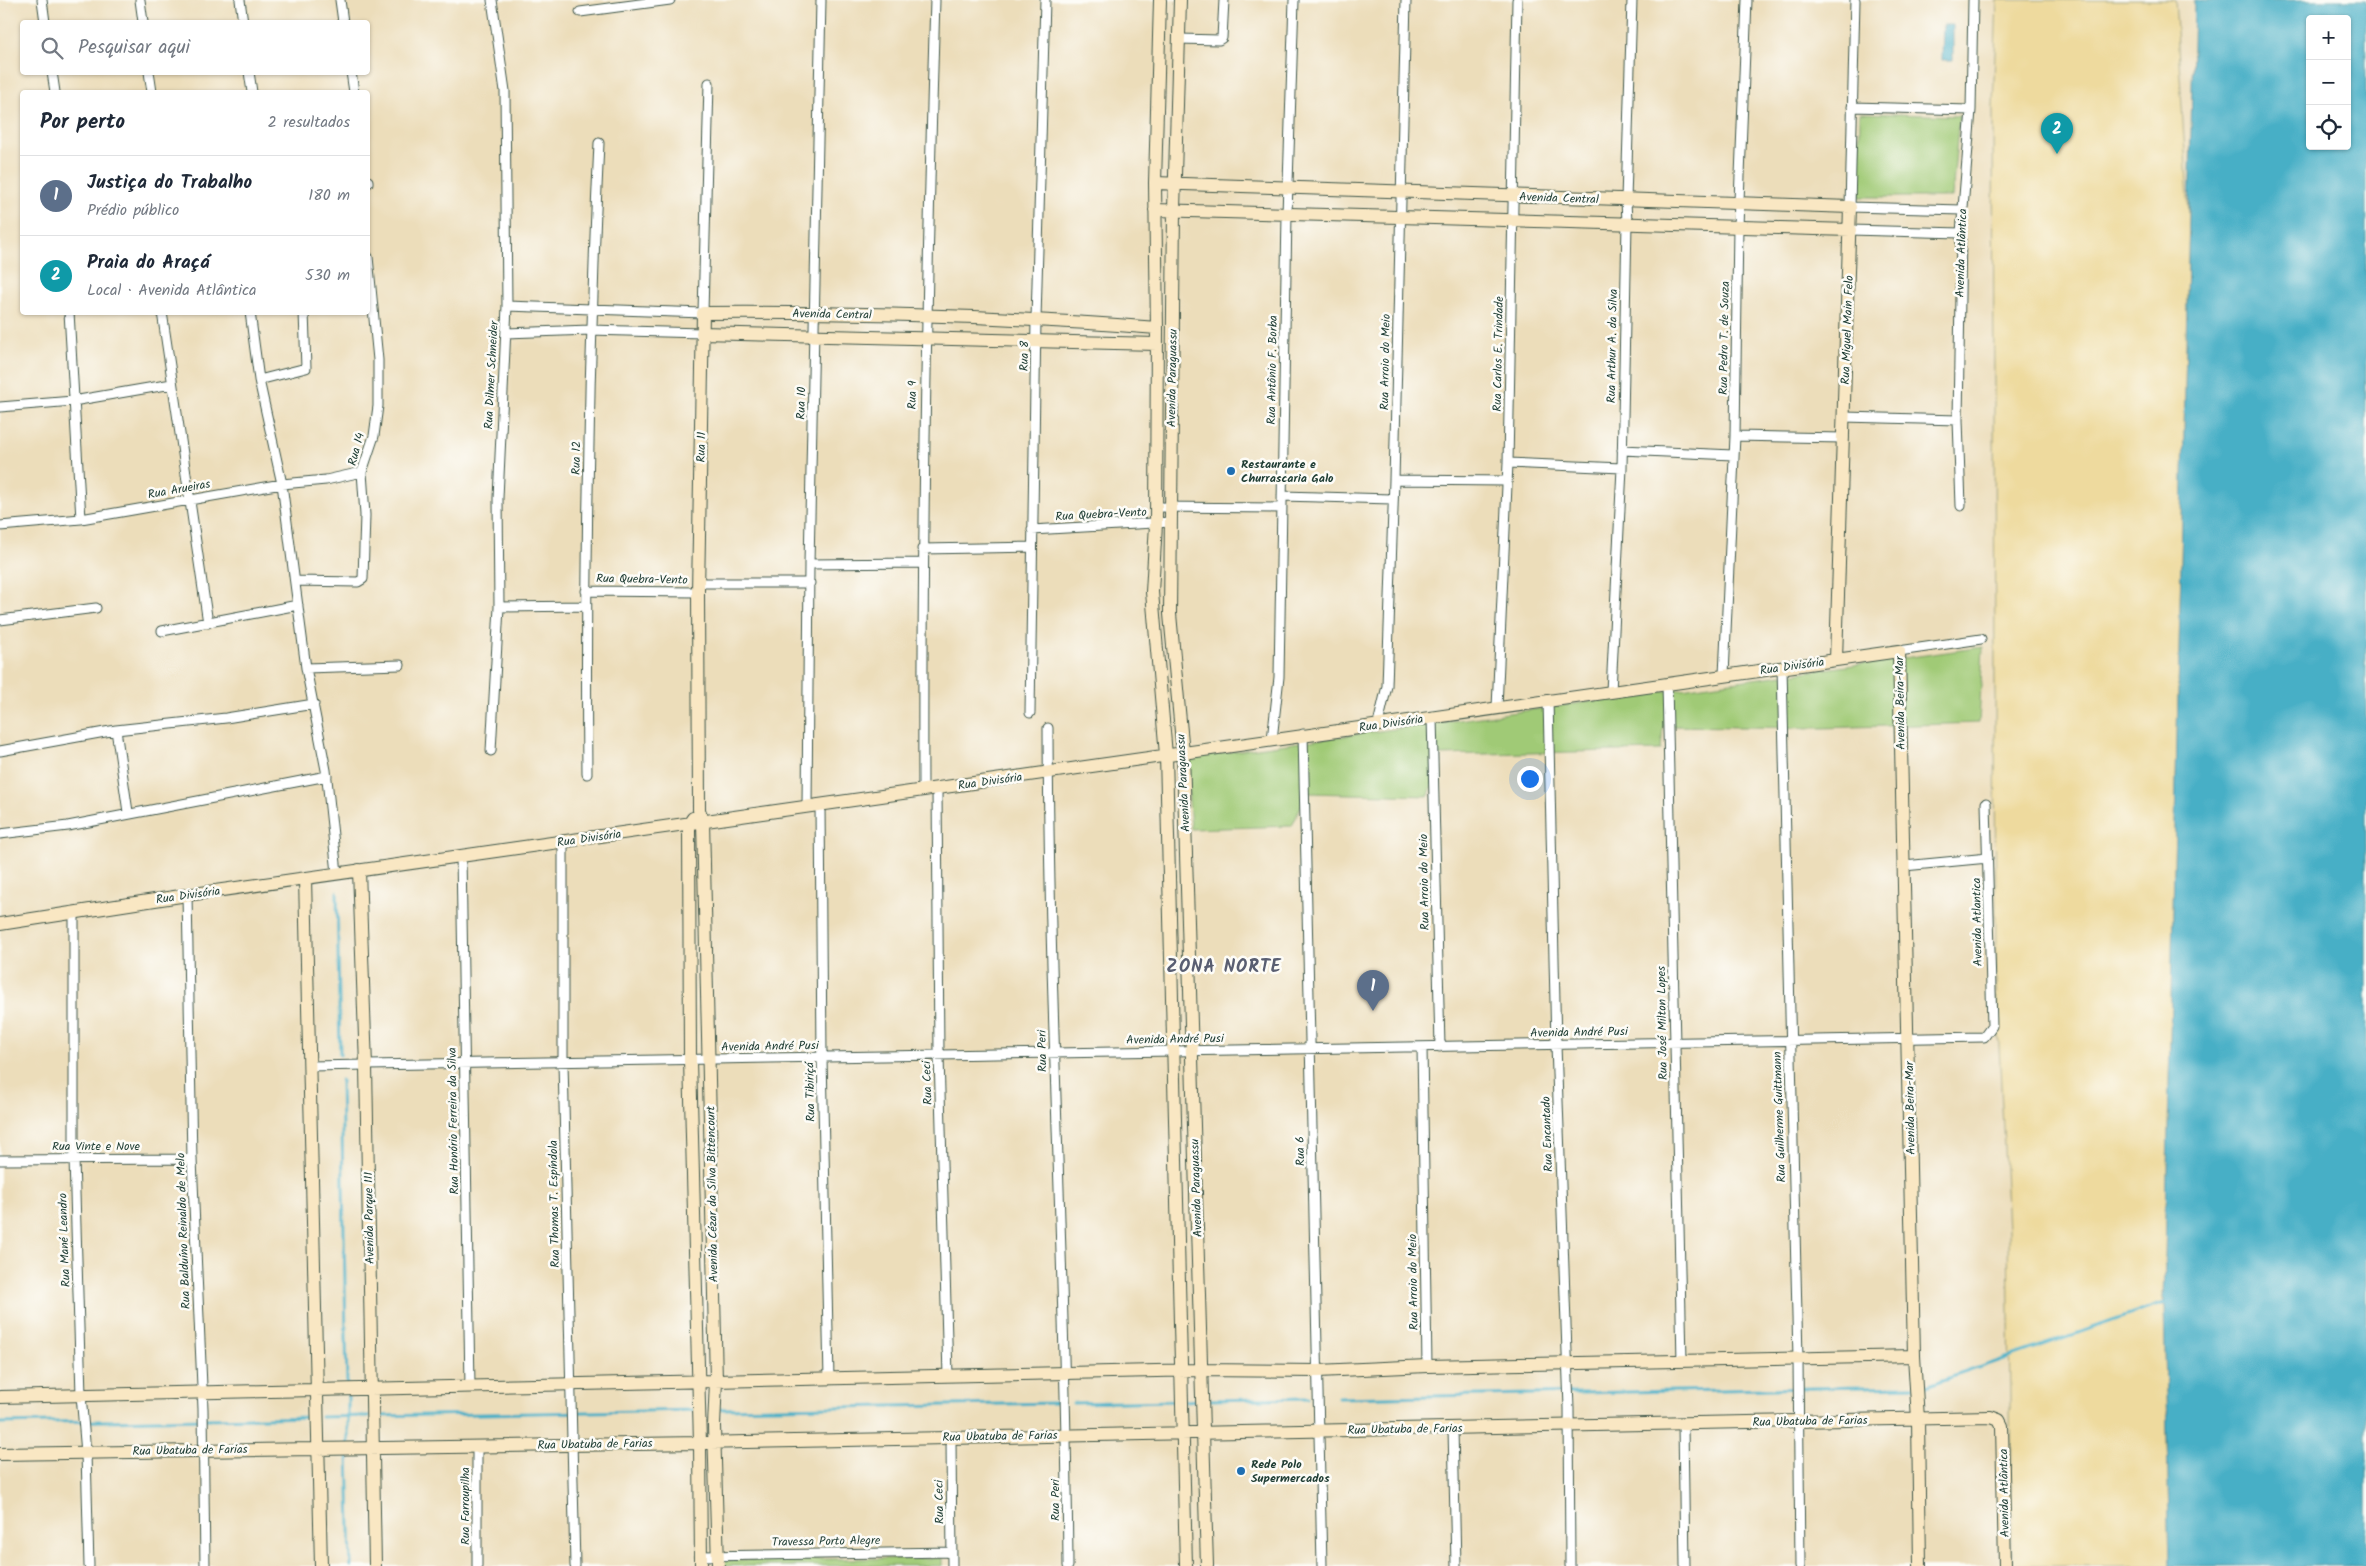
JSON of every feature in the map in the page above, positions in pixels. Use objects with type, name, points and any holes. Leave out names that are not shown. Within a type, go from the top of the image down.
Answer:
[{"type":"street","points":[[42,0],[46,20]]},
{"type":"street","points":[[140,0],[143,20]]},
{"type":"street","points":[[240,0],[243,20]]},
{"type":"street","points":[[340,0],[343,20]]},
{"type":"street","name":"Rua Dilmer Schneider","points":[[492,0],[505,91],[506,306],[498,498],[499,607],[492,751]]},
{"type":"street","points":[[580,12],[608,4],[670,0]]},
{"type":"street","name":"Rua 10","points":[[807,807],[821,0]]},
{"type":"street","name":"Rua 9","points":[[923,790],[922,549],[926,315],[935,0]]},
{"type":"street","name":"Rua 8","points":[[1030,713],[1036,319],[1045,0]]},
{"type":"street","name":"Avenida Paraguassu","points":[[1160,0],[1155,183],[1157,328],[1156,524],[1152,592],[1166,756],[1186,1566]]},
{"type":"street","name":"Avenida Paraguassu","points":[[1180,0],[1174,210],[1170,614],[1183,753],[1207,1566]]},
{"type":"street","points":[[1179,39],[1219,40],[1222,38],[1224,0]]},
{"type":"street","name":"Rua Antônio F. Borba","points":[[1272,740],[1279,677],[1287,214],[1294,0]]},
{"type":"street","name":"Rua Arroio do Meio","points":[[1378,724],[1386,686],[1394,480],[1406,0]]},
{"type":"street","name":"Rua Carlos E. Trindade","points":[[1497,708],[1508,463],[1517,0]]},
{"type":"street","name":"Rua Arthur A. da Silva","points":[[1611,692],[1622,468],[1626,200],[1632,0]]},
{"type":"street","name":"Rua Pedro T. de Souza","points":[[1724,676],[1735,436],[1738,203],[1746,0]]},
{"type":"street","name":"Rua Miguel Main Felo","points":[[1836,660],[1850,230],[1855,0]]},
{"type":"street","name":"Avenida Atlântica","points":[[1961,506],[1958,420],[1961,233],[1970,110],[1973,0]]},
{"type":"street","points":[[52,75],[55,90]]},
{"type":"street","points":[[149,75],[152,90]]},
{"type":"street","points":[[249,75],[252,90]]},
{"type":"street","points":[[351,75],[354,90]]},
{"type":"street","name":"Rua 11","points":[[701,816],[698,588],[702,333],[709,84]]},
{"type":"street","points":[[1852,107],[1970,110]]},
{"type":"street","name":"Rua 12","points":[[587,774],[586,591],[590,330],[599,143]]},
{"type":"street","name":"Avenida Central","points":[[1155,183],[1401,193],[1962,210]]},
{"type":"street","name":"Avenida Central","points":[[1155,210],[1961,233]]},
{"type":"street","name":"Rua 14","points":[[294,581],[358,582],[363,579],[364,515],[362,472],[374,436],[378,406],[378,360],[370,277]]},
{"type":"street","name":"Avenida Central","points":[[506,306],[703,313],[926,315],[1036,319],[1157,328]]},
{"type":"street","points":[[69,315],[72,401],[80,519]]},
{"type":"street","points":[[162,315],[188,501],[208,623]]},
{"type":"street","points":[[250,315],[259,380],[282,484],[306,668],[326,776],[337,873]]},
{"type":"street","points":[[259,380],[306,368],[304,315]]},
{"type":"street","name":"Avenida Central","points":[[506,333],[590,330],[1157,344]]},
{"type":"street","points":[[0,408],[72,401],[172,384]]},
{"type":"street","points":[[1844,417],[1958,420]]},
{"type":"street","points":[[1735,436],[1844,438]]},
{"type":"street","points":[[1622,450],[1733,455]]},
{"type":"street","points":[[1508,463],[1622,468]]},
{"type":"street","name":"Rua Arueiras","points":[[0,526],[80,519],[282,484],[326,480],[362,472]]},
{"type":"street","points":[[1394,480],[1507,481]]},
{"type":"street","points":[[1282,496],[1392,499]]},
{"type":"street","points":[[1155,507],[1282,508]]},
{"type":"street","name":"Rua Quebra-Vento","points":[[1032,530],[1171,522]]},
{"type":"street","points":[[922,549],[1032,547]]},
{"type":"street","points":[[810,564],[922,563]]},
{"type":"street","name":"Rua Quebra-Vento","points":[[586,591],[810,583]]},
{"type":"street","points":[[162,631],[298,605]]},
{"type":"street","points":[[499,607],[586,606]]},
{"type":"street","points":[[0,620],[96,608]]},
{"type":"street","name":"Rua Divisória","points":[[0,924],[337,873],[689,824],[701,816],[807,807],[1166,756],[1303,734],[1724,676],[1980,638]]},
{"type":"street","name":"Avenida Beira-Mar","points":[[1899,651],[1920,1566]]},
{"type":"street","points":[[306,668],[400,665]]},
{"type":"street","name":"Rua Guilherme Guittmann","points":[[1782,667],[1789,1041],[1798,1359],[1800,1566]]},
{"type":"street","name":"Rua José Milton Lopes","points":[[1667,684],[1682,1361]]},
{"type":"street","name":"Rua Encantado","points":[[1548,700],[1556,1045],[1568,1364],[1570,1566]]},
{"type":"street","points":[[0,751],[116,730],[226,718],[314,704]]},
{"type":"street","name":"Rua Arroio do Meio","points":[[1432,717],[1440,1047]]},
{"type":"street","name":"Rua Peri","points":[[1048,728],[1054,1054],[1063,1374],[1067,1435],[1068,1566]]},
{"type":"street","points":[[116,730],[128,812]]},
{"type":"street","name":"Rua 6","points":[[1303,734],[1322,1566]]},
{"type":"street","points":[[0,834],[68,826],[128,812],[326,776]]},
{"type":"street","name":"Rua Ceci","points":[[937,788],[939,1056],[948,1376]]},
{"type":"street","name":"Avenida Atlantica","points":[[1984,1037],[1992,1026],[1986,803]]},
{"type":"street","name":"Rua Tibiriçá","points":[[820,805],[822,1058],[829,1379]]},
{"type":"street","name":"Avenida Cézar da Silva Bittencourt","points":[[701,816],[709,1060],[716,1381],[714,1426],[718,1560]]},
{"type":"street","name":"Avenida Cézar da Silva Bittencourt","points":[[689,824],[690,1060],[701,1561]]},
{"type":"street","name":"Rua Thomas T. Espíndola","points":[[563,842],[563,1062],[575,1566]]},
{"type":"street","name":"Rua Honório Ferreira da Silva","points":[[461,856],[470,1386]]},
{"type":"street","points":[[1904,866],[1988,858]]},
{"type":"street","name":"Avenida Parque III","points":[[359,870],[366,1066],[375,1566]]},
{"type":"street","points":[[304,878],[321,1566]]},
{"type":"street","name":"Rua Balduíno Reinaldo de Melo","points":[[187,895],[192,1158],[203,1391],[205,1566]]},
{"type":"street","name":"Rua Mané Leandro","points":[[74,912],[74,1159],[89,1566]]},
{"type":"street","name":"Avenida André Pusi","points":[[309,1066],[1984,1037]]},
{"type":"street","name":"Rua Arroio do Meio","points":[[1422,1047],[1427,1366]]},
{"type":"street","name":"Rua Vinte e Nove","points":[[0,1160],[192,1158]]},
{"type":"street","points":[[0,1397],[82,1400],[203,1391],[571,1384],[697,1388],[716,1381],[1201,1370],[1318,1371],[1427,1366],[1682,1361],[1798,1359],[1915,1360]]},
{"type":"street","name":"Rua Ubatuba de Farias","points":[[0,1454],[86,1447],[204,1450],[318,1442],[332,1448],[373,1448],[478,1446],[572,1438],[699,1437],[715,1441],[1683,1424],[1798,1416],[1918,1414],[1991,1417],[1999,1420]]},
{"type":"street","name":"Avenida Atlântica","points":[[1999,1420],[2002,1426],[2005,1566]]},
{"type":"street","points":[[1683,1424],[1685,1566]]},
{"type":"street","points":[[1453,1428],[1456,1566]]},
{"type":"street","name":"Rua Ceci","points":[[951,1437],[952,1566]]},
{"type":"street","name":"Rua Farroupilha","points":[[477,1566],[478,1446]]},
{"type":"street","name":"Travessa Porto Alegre","points":[[701,1561],[952,1552]]},
{"type":"green space","points":[[1860,113],[1959,116],[1952,197],[1859,197]]},
{"type":"green space","points":[[1983,647],[1979,723],[1821,728],[1663,726],[1661,750],[1440,755],[1429,796],[1307,793],[1292,826],[1191,829],[1186,758]]},
{"type":"green space","points":[[942,1558],[942,1566],[723,1566],[723,1560]]},
{"type":"sand","points":[[1997,0],[2175,0],[2189,214],[2164,1303],[2170,1566],[2012,1566],[2008,1230],[1996,984],[1993,106]]},
{"type":"water","points":[[2194,0],[2366,0],[2366,1566],[2170,1566],[2164,1303]]},
{"type":"water","points":[[1943,25],[1953,25],[1953,60],[1942,60]]},
{"type":"waterway","points":[[337,892],[340,1055]]},
{"type":"waterway","points":[[341,1080],[347,1387]]},
{"type":"waterway","points":[[1919,1386],[1926,1386],[2164,1303]]},
{"type":"waterway","points":[[1338,1398],[1913,1386]]},
{"type":"waterway","points":[[348,1394],[348,1445]]},
{"type":"waterway","points":[[1206,1400],[1308,1398]]},
{"type":"waterway","points":[[1184,1401],[1200,1400]]},
{"type":"waterway","points":[[1073,1403],[1178,1401]]},
{"type":"waterway","points":[[718,1409],[1058,1403]]},
{"type":"waterway","points":[[376,1416],[697,1410]]},
{"type":"waterway","points":[[321,1417],[369,1416]]},
{"type":"waterway","points":[[0,1423],[314,1417]]},
{"type":"waterway","points":[[348,1451],[351,1566]]},
{"type":"place","name":"Praia do Araçá","points":[[2057,154]]},
{"type":"place","name":"Restaurante e Churrascaria Galo","points":[[1231,471]]},
{"type":"place","name":"Justiça do Trabalho","points":[[1373,1011]]},
{"type":"place","name":"Rede Polo Supermercados","points":[[1241,1471]]},
{"type":"district","name":"ZONA NORTE","points":[[1224,966]]}]
